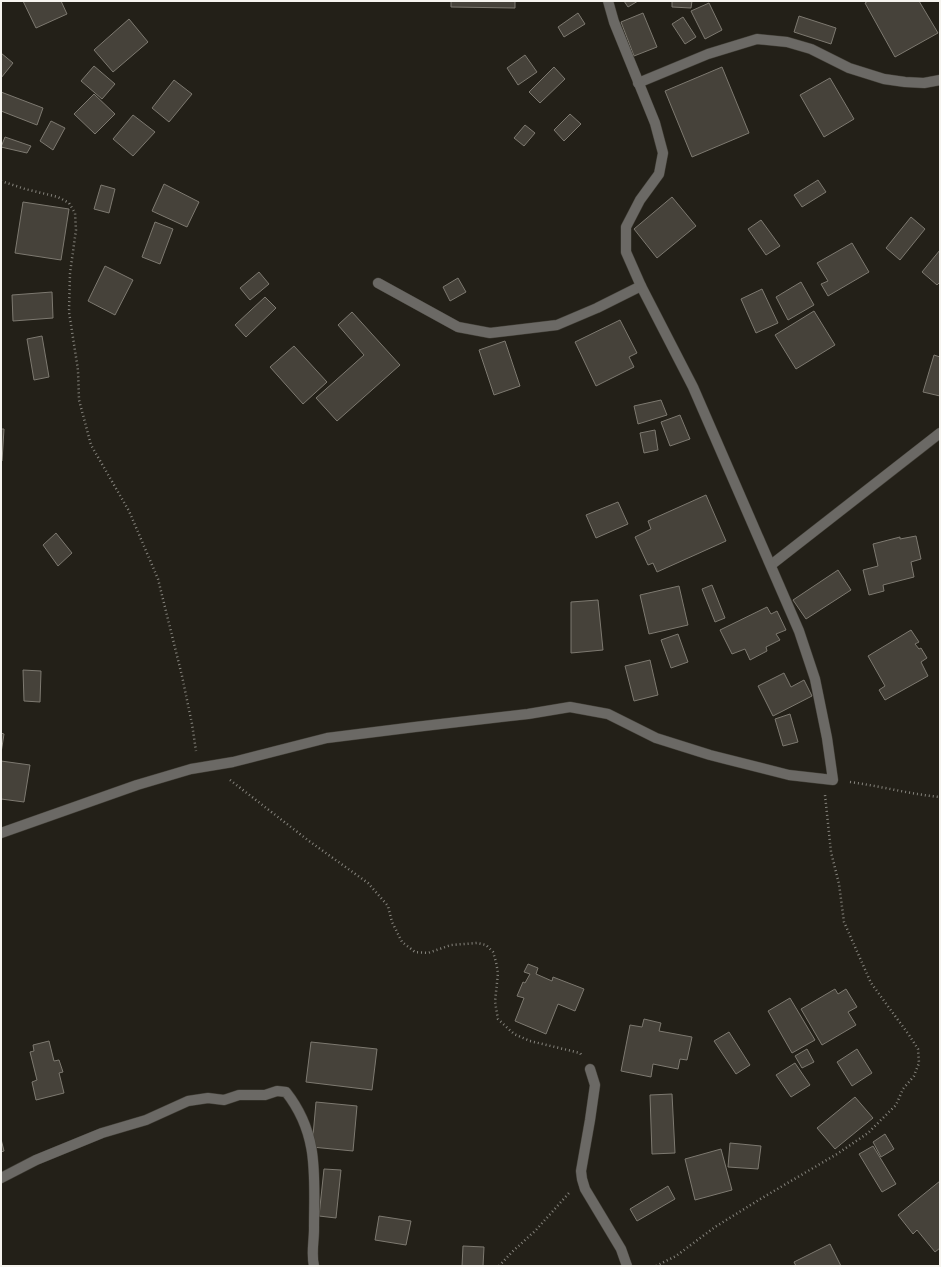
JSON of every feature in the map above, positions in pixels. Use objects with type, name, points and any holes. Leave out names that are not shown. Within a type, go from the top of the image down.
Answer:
[{"type":"street","points":[[1,833],[137,785],[198,768],[233,762],[327,738],[414,726],[528,714],[570,707],[608,714],[656,738],[710,755],[789,775],[828,779],[827,738],[815,679],[799,631],[693,387],[626,252],[626,227],[640,200],[659,174],[663,153],[655,123],[614,22],[608,1]]},
{"type":"street","points":[[638,83],[708,54],[757,39],[787,42],[811,49],[849,68],[884,79],[924,83],[940,80]]},
{"type":"street","points":[[378,283],[458,327],[490,333],[557,325],[597,308],[642,286]]},
{"type":"street","points":[[771,565],[940,433]]},
{"type":"street","points":[[590,1069],[595,1085],[581,1171],[582,1179],[585,1189],[621,1249],[627,1266]]},
{"type":"street","points":[[1,1178],[36,1160],[102,1133],[146,1120],[188,1101],[208,1098],[224,1100],[239,1094],[265,1095],[277,1091],[286,1092],[296,1104],[306,1125],[314,1162],[314,1233],[312,1259],[314,1266]]},
{"type":"path","points":[[1,181],[25,189],[58,197],[69,203],[74,213],[76,230],[70,273],[69,312],[78,370],[79,400],[91,445],[128,511],[158,579],[182,676],[192,724],[198,768]]},
{"type":"path","points":[[212,765],[309,841],[368,884],[388,906],[392,922],[402,942],[414,952],[428,953],[451,945],[477,943],[486,945],[493,952],[498,973],[495,1002],[498,1020],[519,1037],[580,1053],[590,1069]]},
{"type":"path","points":[[656,1266],[676,1256],[742,1210],[837,1154],[868,1133],[896,1105],[903,1088],[914,1076],[919,1063],[918,1049],[871,983],[844,922],[839,884],[831,852],[828,779],[877,785],[919,795],[940,797]]},
{"type":"path","points":[[499,1266],[536,1230],[582,1179]]},
{"type":"building","points":[[23,1],[61,1],[67,14],[36,28]]},
{"type":"building","points":[[451,1],[515,1],[515,8],[451,7]]},
{"type":"building","points":[[624,1],[638,1],[628,7]]},
{"type":"building","points":[[672,1],[692,1],[691,8],[672,7]]},
{"type":"building","points":[[868,1],[919,1],[938,33],[895,57],[865,3]]},
{"type":"building","points":[[709,3],[722,30],[705,39],[691,11]]},
{"type":"building","points":[[578,13],[585,24],[564,37],[558,27]]},
{"type":"building","points":[[643,13],[657,47],[634,56],[621,22]]},
{"type":"building","points":[[799,16],[836,28],[831,44],[794,32]]},
{"type":"building","points":[[683,17],[696,37],[685,44],[672,24]]},
{"type":"building","points":[[129,19],[148,42],[113,72],[94,50]]},
{"type":"building","points":[[1,53],[13,63],[1,78]]},
{"type":"building","points":[[525,55],[537,72],[518,85],[507,68]]},
{"type":"building","points":[[94,66],[115,84],[102,99],[81,81]]},
{"type":"building","points":[[554,67],[565,79],[540,103],[529,92]]},
{"type":"building","points":[[722,67],[749,133],[692,157],[665,91]]},
{"type":"building","points":[[830,78],[854,119],[824,137],[800,95]]},
{"type":"building","points":[[174,80],[192,94],[169,122],[152,108]]},
{"type":"building","points":[[1,92],[43,108],[37,125],[1,111]]},
{"type":"building","points":[[94,94],[115,114],[95,134],[74,114]]},
{"type":"building","points":[[570,114],[581,124],[564,141],[554,130]]},
{"type":"building","points":[[133,115],[155,132],[133,156],[113,139]]},
{"type":"building","points":[[51,121],[65,128],[53,150],[40,141]]},
{"type":"building","points":[[525,125],[535,133],[524,146],[514,138]]},
{"type":"building","points":[[5,137],[31,146],[27,153],[1,147]]},
{"type":"building","points":[[818,180],[826,192],[802,207],[794,195]]},
{"type":"building","points":[[164,184],[199,202],[187,227],[152,211]]},
{"type":"building","points":[[101,185],[115,189],[109,213],[94,209]]},
{"type":"building","points":[[672,197],[696,226],[657,258],[634,229]]},
{"type":"building","points":[[23,202],[69,209],[61,260],[15,253]]},
{"type":"building","points":[[911,217],[925,229],[900,260],[886,248]]},
{"type":"building","points":[[761,220],[780,246],[766,255],[748,229]]},
{"type":"building","points":[[155,222],[173,229],[160,264],[142,257]]},
{"type":"building","points":[[852,243],[869,272],[828,296],[821,284],[828,281],[817,263]]},
{"type":"building","points":[[940,250],[940,282],[937,285],[922,272]]},
{"type":"building","points":[[105,266],[133,280],[115,315],[88,301]]},
{"type":"building","points":[[259,272],[269,284],[250,300],[240,288]]},
{"type":"building","points":[[458,278],[466,292],[450,301],[443,287]]},
{"type":"building","points":[[801,282],[814,305],[788,320],[776,297]]},
{"type":"building","points":[[762,289],[778,323],[756,333],[741,299]]},
{"type":"building","points":[[52,292],[53,318],[13,321],[12,295]]},
{"type":"building","points":[[265,297],[276,308],[246,337],[235,325]]},
{"type":"building","points":[[814,311],[835,345],[796,369],[775,335]]},
{"type":"building","points":[[352,312],[400,365],[337,421],[316,398],[364,355],[338,325]]},
{"type":"building","points":[[620,320],[637,353],[629,357],[634,367],[596,386],[575,342]]},
{"type":"building","points":[[42,336],[49,377],[34,380],[27,339]]},
{"type":"building","points":[[505,341],[520,386],[494,395],[479,350]]},
{"type":"building","points":[[294,346],[327,382],[303,404],[270,367]]},
{"type":"building","points":[[934,355],[940,357],[940,396],[923,392]]},
{"type":"building","points":[[661,400],[667,415],[638,424],[634,406]]},
{"type":"building","points":[[680,415],[690,439],[670,446],[661,422]]},
{"type":"building","points":[[1,429],[4,429],[2,461],[1,461]]},
{"type":"building","points":[[655,430],[658,450],[644,453],[640,433]]},
{"type":"building","points":[[706,495],[726,541],[657,572],[653,563],[648,565],[635,537],[651,529],[648,521]]},
{"type":"building","points":[[618,502],[628,524],[596,538],[586,515]]},
{"type":"building","points":[[56,533],[72,553],[58,566],[43,545]]},
{"type":"building","points":[[916,536],[921,559],[911,562],[914,577],[883,585],[884,591],[869,595],[863,570],[878,566],[873,544],[900,537],[900,539]]},
{"type":"building","points":[[838,570],[851,590],[806,619],[793,600]]},
{"type":"building","points":[[712,585],[725,618],[715,622],[702,589]]},
{"type":"building","points":[[679,586],[688,625],[649,634],[640,595]]},
{"type":"building","points":[[598,600],[603,650],[571,653],[571,602]]},
{"type":"building","points":[[767,607],[771,614],[777,611],[786,630],[776,634],[780,640],[766,647],[767,651],[750,660],[745,649],[732,654],[720,630]]},
{"type":"building","points":[[911,630],[919,642],[915,644],[919,649],[921,648],[927,658],[921,662],[928,676],[885,700],[879,690],[885,686],[868,656]]},
{"type":"building","points":[[678,634],[688,662],[671,668],[661,640]]},
{"type":"building","points":[[650,660],[658,695],[634,701],[625,666]]},
{"type":"building","points":[[23,670],[41,671],[40,702],[24,701]]},
{"type":"building","points":[[784,673],[791,687],[804,680],[812,696],[773,716],[758,686]]},
{"type":"building","points":[[790,714],[798,742],[783,746],[775,719]]},
{"type":"building","points":[[1,733],[4,734],[1,753]]},
{"type":"building","points":[[1,761],[30,765],[24,802],[1,799]]},
{"type":"building","points":[[528,964],[538,968],[536,974],[552,981],[553,977],[584,989],[575,1011],[558,1004],[546,1034],[515,1021],[524,998],[517,996],[523,982],[525,983],[530,974],[524,972]]},
{"type":"building","points":[[835,989],[838,994],[846,989],[857,1007],[848,1012],[856,1025],[822,1045],[801,1009]]},
{"type":"building","points":[[790,998],[815,1040],[792,1053],[768,1011]]},
{"type":"building","points":[[644,1019],[661,1023],[659,1031],[692,1037],[687,1060],[680,1059],[678,1069],[653,1064],[651,1077],[621,1071],[630,1025],[642,1027]]},
{"type":"building","points":[[729,1032],[750,1065],[736,1074],[714,1041]]},
{"type":"building","points":[[49,1041],[54,1061],[59,1060],[63,1072],[59,1073],[64,1093],[36,1100],[32,1082],[37,1080],[30,1052],[34,1051],[33,1045]]},
{"type":"building","points":[[311,1042],[377,1049],[372,1090],[306,1082]]},
{"type":"building","points":[[807,1049],[814,1062],[802,1068],[795,1056]]},
{"type":"building","points":[[857,1049],[872,1073],[852,1086],[837,1062]]},
{"type":"building","points":[[795,1063],[810,1085],[791,1097],[776,1075]]},
{"type":"building","points":[[672,1094],[675,1153],[652,1154],[650,1095]]},
{"type":"building","points":[[855,1097],[873,1118],[835,1149],[817,1128]]},
{"type":"building","points":[[316,1102],[357,1106],[353,1151],[312,1147]]},
{"type":"building","points":[[885,1134],[894,1149],[881,1157],[873,1142]]},
{"type":"building","points":[[1,1139],[4,1151],[1,1152]]},
{"type":"building","points":[[730,1143],[761,1146],[758,1169],[728,1167]]},
{"type":"building","points":[[873,1146],[896,1184],[882,1192],[859,1154]]},
{"type":"building","points":[[721,1149],[732,1190],[695,1200],[685,1159]]},
{"type":"building","points":[[324,1169],[341,1170],[336,1218],[319,1216]]},
{"type":"building","points":[[940,1181],[940,1248],[935,1252],[917,1230],[913,1234],[898,1215]]},
{"type":"building","points":[[668,1186],[675,1199],[637,1221],[630,1209]]},
{"type":"building","points":[[379,1216],[411,1221],[406,1245],[375,1240]]},
{"type":"building","points":[[830,1244],[841,1266],[796,1266],[794,1262]]},
{"type":"building","points":[[463,1246],[484,1247],[483,1266],[462,1266]]}]
